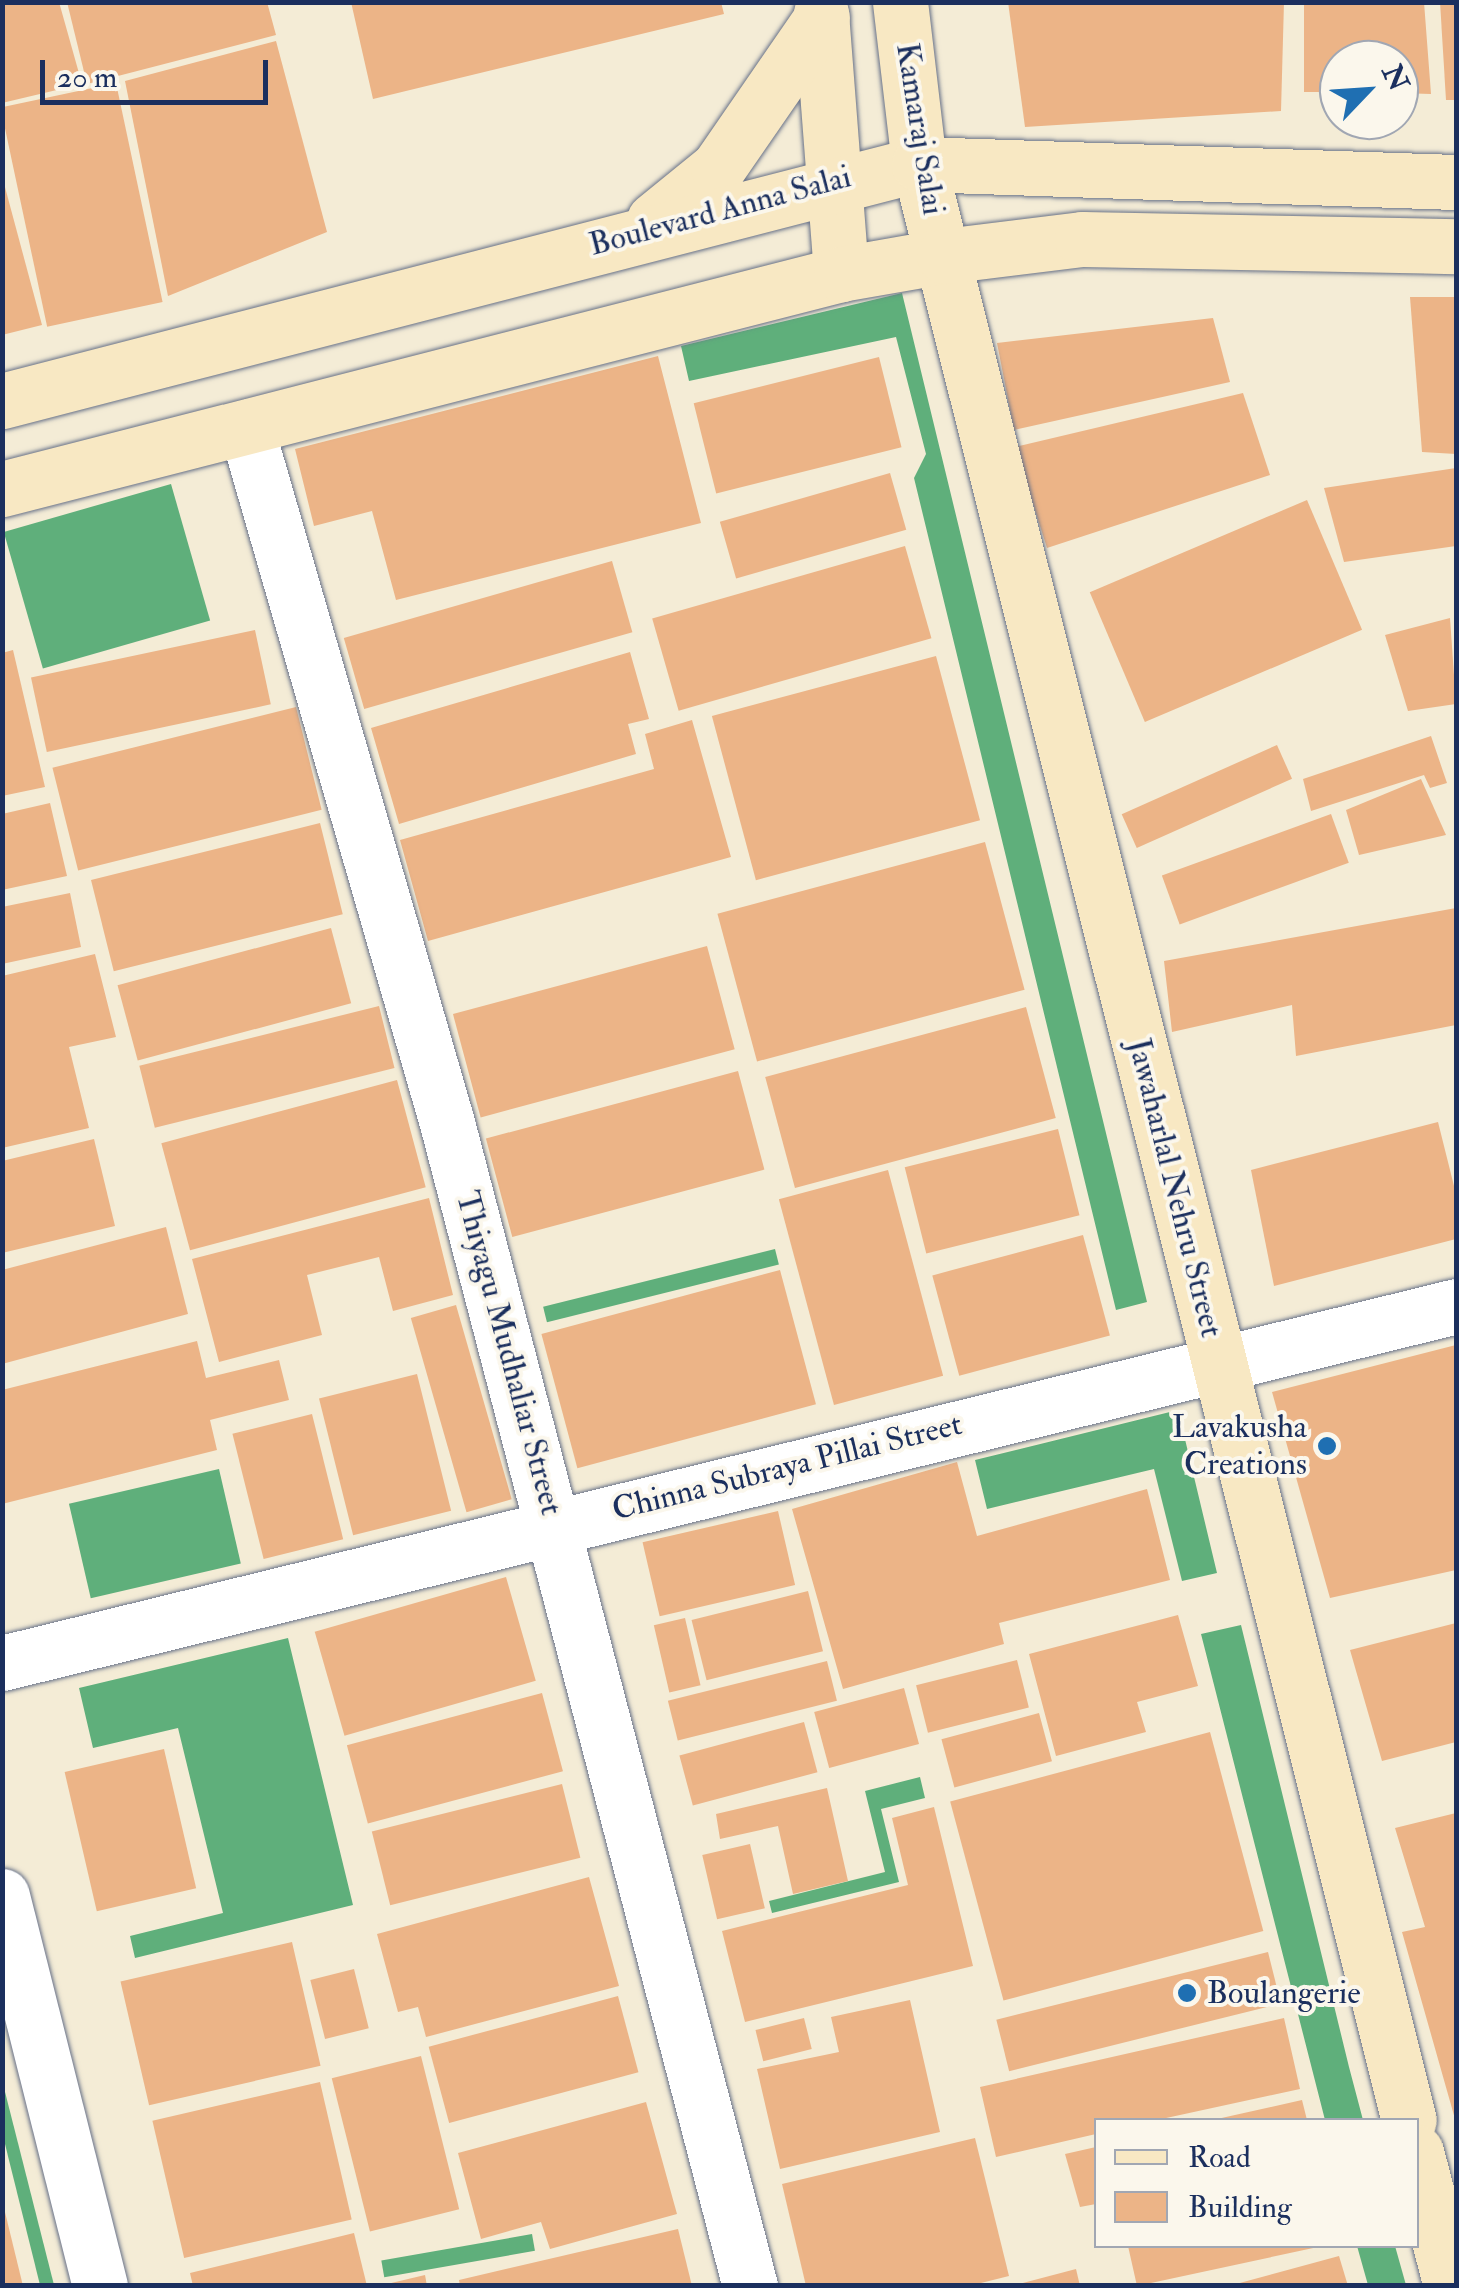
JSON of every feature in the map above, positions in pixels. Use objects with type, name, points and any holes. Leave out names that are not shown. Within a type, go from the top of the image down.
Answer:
[{"type":"main road","name":"Kamaraj Salai","points":[[900,2],[919,164],[944,256]]},
{"type":"main road","points":[[820,10],[840,274]]},
{"type":"main road","points":[[640,232],[718,168],[820,10]]},
{"type":"main road","name":"Boulevard Anna Salai","points":[[2,400],[834,179],[919,164],[1456,182]]},
{"type":"main road","points":[[2,490],[840,274],[944,256],[1082,239],[1456,246]]},
{"type":"main road","name":"Jawaharlal Nehru Street","points":[[944,256],[1408,2118]]},
{"type":"main road","points":[[1419,2163],[1451,2286]]},
{"type":"street","name":"Thiyagu Mudhaliar Street","points":[[246,427],[554,1524],[750,2286]]},
{"type":"street","name":"Chinna Subraya Pillai Street","points":[[2,1662],[1218,1358],[1456,1306]]},
{"type":"street","points":[[2,1896],[100,2286]]},
{"type":"green space","points":[[902,293],[1147,1302],[1116,1310],[914,478],[926,454],[896,337],[689,381],[681,346]]},
{"type":"green space","points":[[171,484],[210,620],[43,668],[4,532]]},
{"type":"green space","points":[[775,1249],[779,1265],[547,1322],[543,1307]]},
{"type":"green space","points":[[1178,1410],[1217,1573],[1182,1581],[1154,1469],[987,1509],[975,1460]]},
{"type":"green space","points":[[219,1469],[241,1564],[91,1598],[69,1504]]},
{"type":"green space","points":[[1241,1625],[1362,2118],[1324,2118],[1201,1634]]},
{"type":"green space","points":[[288,1638],[353,1905],[135,1958],[130,1936],[223,1913],[178,1728],[93,1748],[79,1688]]},
{"type":"green space","points":[[920,1777],[925,1798],[881,1809],[899,1882],[772,1913],[769,1901],[885,1872],[865,1791]]},
{"type":"green space","points":[[2,2084],[54,2285],[40,2285],[3,2136]]},
{"type":"green space","points":[[532,2234],[535,2251],[384,2277],[381,2261]]},
{"type":"green space","points":[[1358,2248],[1396,2248],[1406,2285],[1368,2285]]},
{"type":"building","points":[[2,2],[59,2],[82,84],[2,103]]},
{"type":"building","points":[[67,2],[267,2],[276,35],[87,84]]},
{"type":"building","points":[[351,2],[721,2],[724,14],[373,99]]},
{"type":"building","points":[[1008,2],[1284,2],[1281,111],[1025,127]]},
{"type":"building","points":[[1304,2],[1424,2],[1431,94],[1419,94],[1419,40],[1319,40],[1319,92],[1304,92]]},
{"type":"building","points":[[1440,2],[1456,2],[1456,100],[1446,100]]},
{"type":"building","points":[[276,41],[327,232],[168,296],[125,81]]},
{"type":"building","points":[[116,83],[163,302],[47,327],[2,107]]},
{"type":"building","points":[[2,176],[42,325],[2,335]]},
{"type":"building","points":[[1410,297],[1456,297],[1456,454],[1422,452]]},
{"type":"building","points":[[1213,318],[1230,382],[1014,430],[997,343]]},
{"type":"building","points":[[658,356],[701,523],[396,600],[372,511],[314,526],[295,449]]},
{"type":"building","points":[[879,357],[901,447],[716,493],[694,403]]},
{"type":"building","points":[[1243,393],[1270,475],[1047,548],[1015,447]]},
{"type":"building","points":[[1456,468],[1456,546],[1344,562],[1324,488]]},
{"type":"building","points":[[890,473],[906,530],[736,579],[720,522]]},
{"type":"building","points":[[1307,500],[1362,630],[1145,722],[1090,592]]},
{"type":"building","points":[[905,546],[931,638],[679,711],[652,618]]},
{"type":"building","points":[[612,561],[632,632],[364,709],[344,638]]},
{"type":"building","points":[[1450,618],[1456,704],[1408,711],[1385,635]]},
{"type":"building","points":[[255,630],[271,704],[47,752],[31,678]]},
{"type":"building","points":[[13,650],[45,787],[2,796],[2,653]]},
{"type":"building","points":[[630,652],[649,719],[628,724],[636,754],[399,824],[371,728]]},
{"type":"building","points":[[936,656],[980,820],[756,880],[712,716]]},
{"type":"building","points":[[296,707],[322,810],[78,871],[52,768]]},
{"type":"building","points":[[692,720],[731,857],[428,941],[400,840],[654,769],[645,734]]},
{"type":"building","points":[[1431,736],[1447,783],[1430,788],[1424,775],[1311,811],[1303,779]]},
{"type":"building","points":[[1277,745],[1292,779],[1137,848],[1122,814]]},
{"type":"building","points":[[1421,779],[1446,835],[1359,855],[1346,810]]},
{"type":"building","points":[[50,803],[67,876],[2,890],[2,814]]},
{"type":"building","points":[[1331,814],[1349,863],[1180,924],[1162,876]]},
{"type":"building","points":[[320,823],[343,914],[114,971],[91,880]]},
{"type":"building","points":[[985,842],[1025,990],[757,1061],[717,914]]},
{"type":"building","points":[[70,893],[81,947],[2,964],[2,907]]},
{"type":"building","points":[[1456,908],[1456,1025],[1296,1056],[1292,1005],[1172,1032],[1164,961]]},
{"type":"building","points":[[331,928],[351,1003],[138,1061],[118,985]]},
{"type":"building","points":[[707,946],[735,1049],[481,1117],[453,1014]]},
{"type":"building","points":[[95,954],[116,1037],[69,1047],[89,1128],[2,1148],[2,976]]},
{"type":"building","points":[[379,1006],[394,1068],[155,1128],[139,1066]]},
{"type":"building","points":[[1026,1007],[1056,1118],[795,1188],[765,1077]]},
{"type":"building","points":[[738,1071],[764,1170],[512,1237],[486,1139]]},
{"type":"building","points":[[397,1080],[426,1187],[190,1250],[161,1143]]},
{"type":"building","points":[[1438,1122],[1456,1194],[1456,1239],[1274,1286],[1251,1170]]},
{"type":"building","points":[[1058,1129],[1080,1215],[926,1254],[905,1167]]},
{"type":"building","points":[[94,1139],[115,1226],[2,1253],[2,1161]]},
{"type":"building","points":[[888,1170],[943,1376],[834,1405],[779,1199]]},
{"type":"building","points":[[429,1198],[453,1295],[393,1311],[379,1257],[307,1275],[322,1335],[219,1362],[192,1259]]},
{"type":"building","points":[[166,1227],[188,1314],[2,1364],[2,1270]]},
{"type":"building","points":[[1083,1235],[1110,1335],[959,1376],[932,1275]]},
{"type":"building","points":[[780,1270],[816,1404],[577,1468],[541,1334]]},
{"type":"building","points":[[456,1305],[512,1499],[466,1512],[411,1318]]},
{"type":"building","points":[[197,1341],[206,1378],[279,1360],[289,1400],[210,1420],[217,1450],[2,1504],[2,1390]]},
{"type":"building","points":[[1456,1345],[1456,1570],[1330,1598],[1272,1392]]},
{"type":"building","points":[[417,1374],[451,1511],[353,1535],[319,1398]]},
{"type":"building","points":[[312,1414],[343,1539],[264,1559],[232,1434]]},
{"type":"building","points":[[957,1462],[977,1536],[1147,1489],[1170,1580],[999,1623],[1004,1644],[843,1689],[792,1509]]},
{"type":"building","points":[[778,1511],[795,1585],[660,1616],[643,1542]]},
{"type":"building","points":[[506,1577],[536,1681],[344,1736],[315,1632]]},
{"type":"building","points":[[808,1591],[823,1651],[707,1680],[692,1620]]},
{"type":"building","points":[[1178,1615],[1198,1686],[1137,1702],[1146,1732],[1056,1756],[1029,1654]]},
{"type":"building","points":[[685,1618],[701,1685],[669,1692],[654,1625]]},
{"type":"building","points":[[1456,1623],[1456,1742],[1382,1761],[1350,1650]]},
{"type":"building","points":[[1017,1660],[1029,1708],[928,1733],[916,1685]]},
{"type":"building","points":[[827,1661],[837,1701],[678,1740],[668,1701]]},
{"type":"building","points":[[904,1688],[919,1744],[829,1768],[814,1712]]},
{"type":"building","points":[[542,1693],[563,1771],[368,1824],[347,1745]]},
{"type":"building","points":[[1039,1713],[1052,1761],[954,1787],[941,1739]]},
{"type":"building","points":[[804,1722],[817,1772],[693,1806],[679,1755]]},
{"type":"building","points":[[1210,1732],[1263,1931],[1003,2001],[950,1802]]},
{"type":"building","points":[[164,1749],[196,1888],[97,1911],[65,1772]]},
{"type":"building","points":[[562,1784],[580,1858],[390,1905],[372,1831]]},
{"type":"building","points":[[827,1788],[848,1881],[793,1894],[778,1826],[720,1839],[716,1814]]},
{"type":"building","points":[[934,1807],[973,1966],[745,2022],[722,1931],[908,1885],[892,1818]]},
{"type":"building","points":[[1456,1813],[1455,2119],[1402,1932],[1425,1927],[1395,1828]]},
{"type":"building","points":[[750,1844],[765,1908],[717,1919],[702,1855]]},
{"type":"building","points":[[589,1877],[619,1986],[426,2037],[418,2007],[398,2012],[377,1934]]},
{"type":"building","points":[[292,1942],[321,2066],[149,2105],[121,1982]]},
{"type":"building","points":[[1268,1952],[1281,2003],[1009,2071],[996,2020]]},
{"type":"building","points":[[354,1969],[369,2028],[325,2039],[310,1980]]},
{"type":"building","points":[[618,1996],[638,2072],[449,2123],[429,2047]]},
{"type":"building","points":[[910,2000],[940,2132],[780,2169],[757,2069],[839,2052],[831,2017]]},
{"type":"building","points":[[804,2018],[812,2049],[763,2061],[755,2030]]},
{"type":"building","points":[[1284,2018],[1300,2089],[1166,2118],[1094,2118],[1094,2134],[996,2157],[980,2087]]},
{"type":"building","points":[[421,2056],[459,2209],[370,2232],[332,2078]]},
{"type":"building","points":[[320,2082],[352,2219],[184,2258],[152,2121]]},
{"type":"building","points":[[1302,2100],[1306,2118],[1221,2118]]},
{"type":"building","points":[[646,2102],[677,2214],[550,2249],[541,2222],[481,2239],[458,2153]]},
{"type":"building","points":[[975,2138],[1009,2276],[969,2286],[806,2286],[782,2184]]},
{"type":"building","points":[[1094,2147],[1094,2204],[1080,2207],[1065,2154]]},
{"type":"building","points":[[4,2208],[23,2286],[2,2286]]},
{"type":"building","points":[[678,2229],[692,2286],[460,2286],[459,2280]]},
{"type":"building","points":[[354,2233],[367,2286],[193,2286],[190,2273]]},
{"type":"building","points":[[1128,2248],[1313,2248],[1137,2286]]},
{"type":"building","points":[[1339,2256],[1348,2286],[1236,2286],[1236,2284]]},
{"type":"building","points":[[1076,2269],[1080,2286],[1019,2284]]},
{"type":"building","points":[[425,2275],[427,2286],[387,2284]]},
{"type":"place","name":"Lavakusha Creations","points":[[1327,1446]]},
{"type":"place","name":"Boulangerie","points":[[1187,1993]]}]
